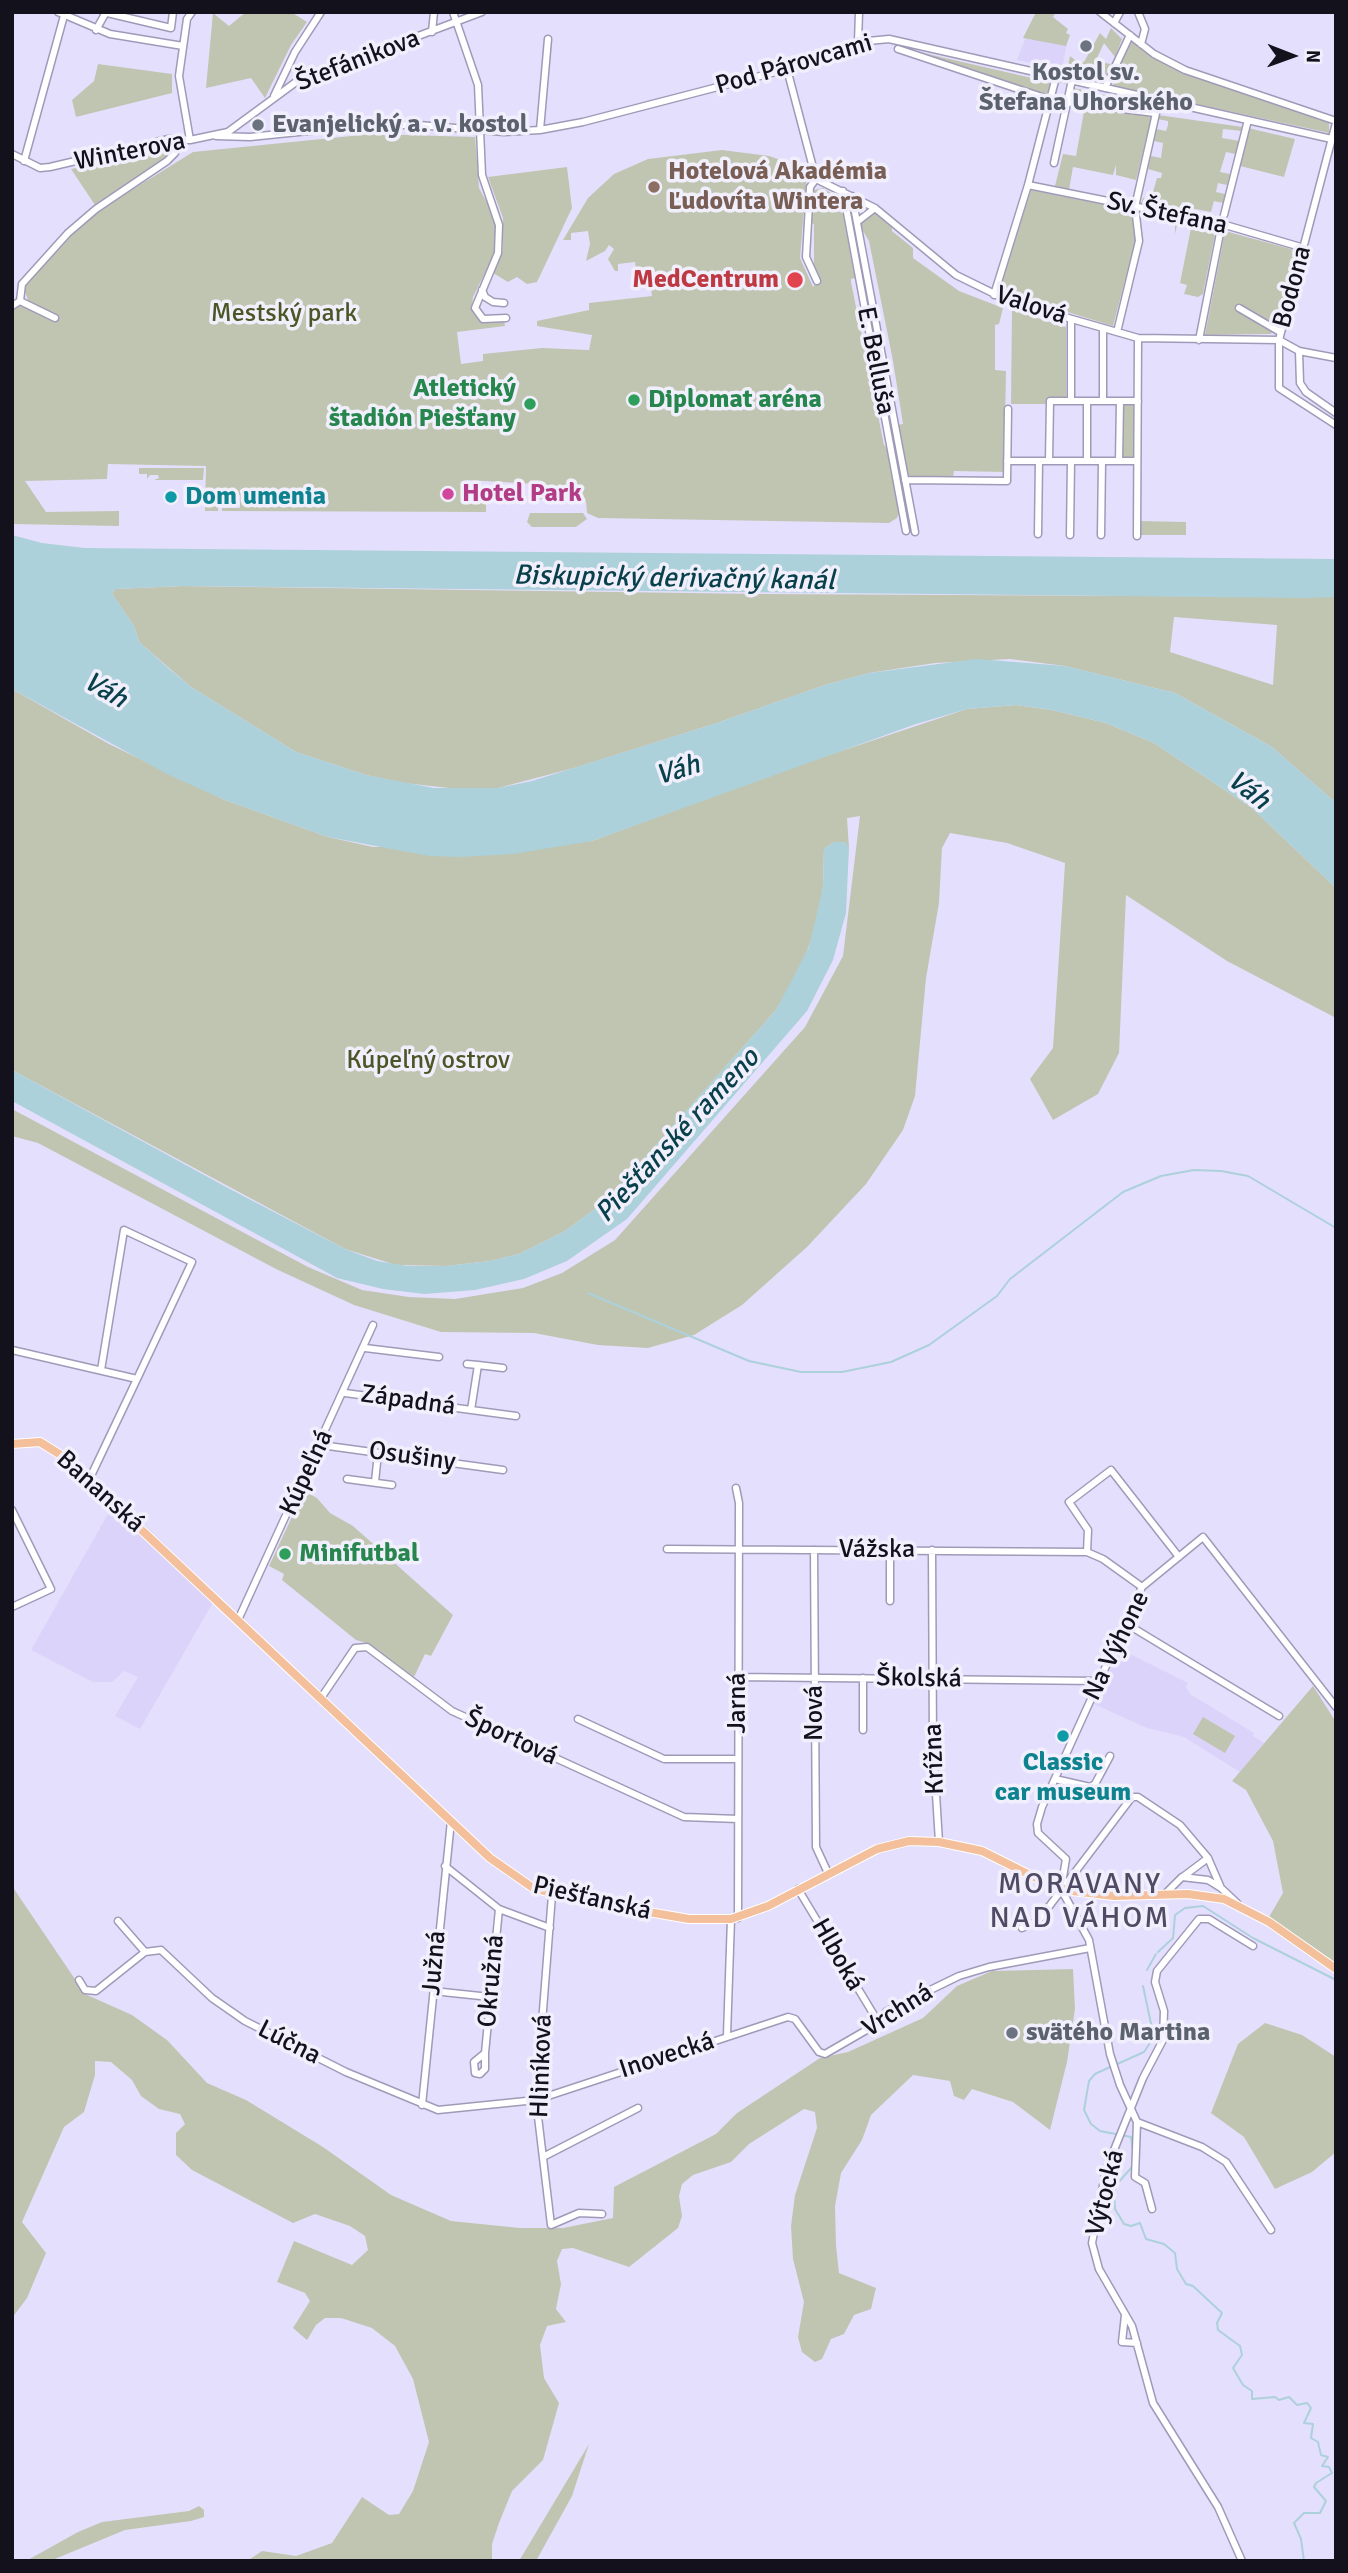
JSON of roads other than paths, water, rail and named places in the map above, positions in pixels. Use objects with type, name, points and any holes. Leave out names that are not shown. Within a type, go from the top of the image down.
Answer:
[{"type":"main road","name":"Bananská","points":[[12,1444],[26,1441],[45,1444],[89,1480],[179,1565]]},
{"type":"main road","name":"Piešťanská","points":[[179,1565],[507,1872],[524,1884],[552,1895],[689,1919],[734,1918],[885,1846],[909,1841],[939,1842],[982,1851],[1061,1889],[1114,1896],[1209,1896],[1238,1905],[1287,1934],[1336,1969]]},
{"type":"street","points":[[96,30],[104,13],[171,28],[173,12]]},
{"type":"street","points":[[190,140],[181,92],[183,46],[187,19],[192,12]]},
{"type":"street","points":[[274,97],[285,71],[321,12]]},
{"type":"street","points":[[432,32],[434,12]]},
{"type":"street","points":[[453,12],[475,71],[482,175],[496,213],[499,235],[496,259],[475,302],[477,314],[484,319],[506,318]]},
{"type":"street","name":"Štefánikova","points":[[274,97],[296,82],[482,12]]},
{"type":"street","points":[[858,42],[859,12]]},
{"type":"street","points":[[1100,12],[1140,44],[1185,70],[1336,122]]},
{"type":"street","points":[[1114,23],[1120,12]]},
{"type":"street","points":[[1138,12],[1145,29],[1140,44]]},
{"type":"street","points":[[12,154],[24,161],[62,13],[96,30],[183,46]]},
{"type":"street","points":[[1105,88],[1130,35]]},
{"type":"street","points":[[540,130],[548,39]]},
{"type":"street","name":"Pod Párovcami","points":[[216,136],[242,137],[367,125],[418,125],[481,131],[540,130],[583,122],[787,69],[858,42],[888,39],[1334,140]]},
{"type":"street","points":[[898,50],[1051,100],[1155,113]]},
{"type":"street","points":[[787,69],[816,179],[810,187],[806,257],[817,281]]},
{"type":"street","points":[[285,71],[296,82]]},
{"type":"street","points":[[993,295],[1028,185],[1056,77]]},
{"type":"street","points":[[1054,163],[1072,80]]},
{"type":"street","name":"Winterova","points":[[24,161],[40,168],[50,167],[176,139],[216,136],[235,128],[274,97]]},
{"type":"street","points":[[1117,332],[1139,241],[1135,207],[1158,100]]},
{"type":"street","points":[[1199,340],[1223,220],[1248,120]]},
{"type":"street","name":"Bodona","points":[[1336,122],[1334,140],[1279,340],[1279,388],[1336,425]]},
{"type":"street","points":[[235,128],[242,137]]},
{"type":"street","points":[[20,301],[22,284],[68,233],[88,215],[167,162],[175,153],[176,139]]},
{"type":"street","name":"Valová","points":[[816,179],[875,208],[956,275],[993,295],[1138,338],[1279,340]]},
{"type":"street","name":"Sv. Štefana","points":[[1028,185],[1135,207],[1223,220],[1304,248]]},
{"type":"street","name":"E. Belluša","points":[[843,191],[906,531]]},
{"type":"street","name":"E. Belluša","points":[[852,196],[915,532]]},
{"type":"street","points":[[857,222],[867,211],[875,208]]},
{"type":"street","points":[[482,290],[485,297],[493,302],[504,303]]},
{"type":"street","points":[[12,306],[20,301]]},
{"type":"street","points":[[20,301],[55,318]]},
{"type":"street","points":[[1238,308],[1280,332]]},
{"type":"street","points":[[1070,401],[1071,319]]},
{"type":"street","points":[[1103,328],[1103,401]]},
{"type":"street","points":[[1137,536],[1138,338]]},
{"type":"street","points":[[1279,340],[1299,351],[1336,358]]},
{"type":"street","points":[[1299,351],[1300,383],[1306,392],[1336,413]]},
{"type":"street","points":[[1049,461],[1050,401],[1138,401]]},
{"type":"street","points":[[1087,401],[1087,461]]},
{"type":"street","points":[[1119,461],[1120,401]]},
{"type":"street","points":[[905,480],[1007,481],[1008,409]]},
{"type":"street","points":[[1007,461],[1137,461]]},
{"type":"street","points":[[1038,534],[1039,461]]},
{"type":"street","points":[[1070,461],[1070,535]]},
{"type":"street","points":[[1101,535],[1102,461]]},
{"type":"street","points":[[89,1480],[191,1262],[124,1230],[101,1370]]},
{"type":"street","name":"Kúpeľná","points":[[238,1620],[345,1393],[373,1325]]},
{"type":"street","name":"Západná","points":[[365,1349],[439,1357]]},
{"type":"street","points":[[12,1350],[137,1379]]},
{"type":"street","name":"Západná","points":[[407,1363],[408,1353]]},
{"type":"street","name":"Západná","points":[[467,1364],[503,1368]]},
{"type":"street","name":"Západná","points":[[471,1410],[478,1365]]},
{"type":"street","name":"Západná","points":[[345,1393],[516,1416]]},
{"type":"street","name":"Osušiny","points":[[321,1445],[503,1470]]},
{"type":"street","points":[[375,1482],[378,1453]]},
{"type":"street","points":[[1087,1552],[1088,1530],[1069,1502],[1111,1470],[1178,1556]]},
{"type":"street","name":"Osušiny","points":[[347,1479],[392,1485]]},
{"type":"street","name":"Jarná","points":[[734,1918],[738,1819],[739,1496],[736,1488]]},
{"type":"street","points":[[12,1510],[51,1589],[12,1608]]},
{"type":"street","name":"Na Výhone","points":[[1061,1889],[1066,1859],[1045,1841],[1037,1829],[1055,1779],[1142,1587],[1203,1537],[1336,1707]]},
{"type":"street","name":"Vážska","points":[[667,1549],[1087,1552],[1103,1559],[1142,1587]]},
{"type":"street","name":"Nová","points":[[814,1550],[816,1847],[828,1872]]},
{"type":"street","name":"Krížna","points":[[932,1550],[933,1680],[939,1842]]},
{"type":"street","points":[[890,1551],[890,1601]]},
{"type":"street","points":[[1125,1623],[1279,1716]]},
{"type":"street","name":"Športová","points":[[321,1698],[355,1648],[367,1647],[452,1710],[493,1730],[684,1816],[738,1819]]},
{"type":"street","name":"Školská","points":[[738,1677],[1099,1681]]},
{"type":"street","points":[[863,1678],[863,1730]]},
{"type":"street","points":[[578,1719],[664,1759],[738,1759]]},
{"type":"street","points":[[1055,1779],[1090,1787],[1095,1784],[1110,1756]]},
{"type":"street","points":[[1023,1928],[1038,1921],[1128,1799],[1138,1797],[1180,1825],[1208,1858],[1221,1888]]},
{"type":"street","name":"Južná","points":[[422,2105],[444,1866],[451,1821]]},
{"type":"street","points":[[1166,1894],[1182,1877],[1208,1858]]},
{"type":"street","points":[[444,1866],[499,1909],[550,1928]]},
{"type":"street","points":[[1182,1877],[1208,1880],[1221,1888],[1238,1905]]},
{"type":"street","name":"Hlboká","points":[[798,1889],[877,2020]]},
{"type":"street","points":[[1061,1889],[1084,1927],[1112,2061],[1130,2112],[1137,2122],[1202,2147],[1226,2162],[1270,2230]]},
{"type":"street","name":"Hliníková","points":[[552,1895],[536,2100],[551,2225],[579,2213],[602,2214]]},
{"type":"street","name":"Okružná","points":[[485,2053],[499,1909]]},
{"type":"street","name":"Výtocká","points":[[1242,2561],[1218,2507],[1153,2403],[1137,2343],[1126,2314],[1100,2269],[1092,2243],[1106,2170],[1143,2078],[1163,2040],[1164,2011],[1155,1982],[1164,1960],[1199,1919],[1204,1917],[1253,1946]]},
{"type":"street","name":"Inovecká","points":[[536,2100],[727,2035],[734,1918]]},
{"type":"street","points":[[79,1980],[85,1990],[96,1992],[145,1952],[118,1922]]},
{"type":"street","name":"Vrchná","points":[[727,2035],[791,2017],[801,2026],[819,2052],[825,2054],[865,2031],[887,2011],[970,1972],[1090,1948]]},
{"type":"street","name":"Lúčna","points":[[145,1952],[151,1949],[164,1952],[212,1998],[245,2021],[346,2072],[422,2105],[451,2109],[536,2100]]},
{"type":"street","points":[[433,1991],[490,1997]]},
{"type":"street","points":[[543,2157],[638,2108]]},
{"type":"street","points":[[1137,2122],[1135,2177],[1145,2183],[1152,2209]]},
{"type":"street","points":[[1126,2314],[1122,2342],[1137,2343]]},
{"type":"water","points":[[12,535],[42,543],[85,548],[1336,559],[1336,597],[1307,598],[182,586],[115,589],[112,594],[134,626],[139,642],[167,667],[191,687],[296,752],[366,775],[434,788],[498,788],[532,781],[869,673],[977,659],[1065,666],[1175,693],[1272,747],[1336,803],[1336,888],[1252,808],[1154,743],[1106,723],[1052,710],[1016,705],[967,709],[916,724],[592,841],[513,854],[460,857],[429,856],[328,837],[225,800],[169,775],[12,689]]},
{"type":"water","name":"Piešťanské rameno","points":[[834,842],[845,842],[849,848],[846,913],[833,960],[807,1011],[627,1219],[567,1261],[524,1279],[475,1290],[424,1294],[383,1289],[337,1278],[12,1101],[12,1070],[228,1188],[345,1249],[377,1261],[407,1266],[446,1266],[490,1261],[519,1254],[565,1231],[607,1200],[776,1010],[809,947],[823,887],[824,849]]},
{"type":"waterway","points":[[588,1293],[749,1361],[801,1372],[842,1372],[891,1362],[929,1345],[997,1296],[1010,1279],[1123,1192],[1161,1176],[1194,1170],[1248,1176],[1336,1228]]},
{"type":"waterway","points":[[1158,1952],[1173,1938],[1175,1915],[1185,1908],[1203,1906],[1253,1938],[1336,1980]]},
{"type":"waterway","points":[[1147,1970],[1156,1954]]},
{"type":"waterway","points":[[1115,2065],[1144,2052],[1150,2043],[1153,2033],[1143,1986]]},
{"type":"waterway","points":[[1110,2067],[1095,2074],[1089,2081],[1084,2110],[1091,2124],[1100,2131],[1131,2137],[1133,2152]]},
{"type":"waterway","points":[[1133,2158],[1132,2167],[1117,2184],[1114,2193],[1115,2209],[1124,2224],[1131,2226],[1140,2223],[1146,2239],[1164,2244],[1175,2253],[1177,2269],[1186,2284],[1193,2286],[1222,2313],[1217,2323],[1218,2330],[1240,2346],[1242,2355],[1233,2368],[1243,2385],[1252,2391],[1252,2399],[1275,2397],[1279,2400],[1289,2397],[1297,2405],[1307,2403],[1311,2408],[1304,2423],[1313,2424],[1311,2438],[1318,2442],[1321,2455],[1328,2457],[1322,2466],[1329,2467],[1332,2473],[1314,2487],[1326,2501],[1320,2513],[1304,2513],[1294,2523],[1301,2539],[1304,2561]]},
{"type":"place","name":"Kostol sv. Štefana Uhorského","points":[[1086,46]]},
{"type":"place","name":"Evanjelický a. v. kostol","points":[[258,125]]},
{"type":"place","name":"Hotelová Akadémia Ľudovíta Wintera","points":[[654,187]]},
{"type":"place","name":"MedCentrum","points":[[795,280]]},
{"type":"place","name":"Diplomat aréna","points":[[634,400]]},
{"type":"place","name":"Atletický štadión Piešťany","points":[[530,404]]},
{"type":"place","name":"Hotel Park","points":[[448,494]]},
{"type":"place","name":"Dom umenia","points":[[171,497]]},
{"type":"place","name":"Minifutbal","points":[[285,1554]]},
{"type":"place","name":"Classic car museum","points":[[1063,1736]]},
{"type":"place","name":"svätého Martina","points":[[1012,2033]]},
{"type":"district","name":"MORAVANY NAD VÁHOM","points":[[1080,1902]]},
{"type":"park label","name":"Mestský park","points":[[284,314]]},
{"type":"park label","name":"Kúpeľný ostrov","points":[[428,1061]]},
{"type":"water label","name":"Biskupický derivačný kanál","points":[[674,579]]},
{"type":"water label","name":"Váh","points":[[105,691]]},
{"type":"water label","name":"Váh","points":[[678,771]]},
{"type":"water label","name":"Váh","points":[[1248,791]]}]
